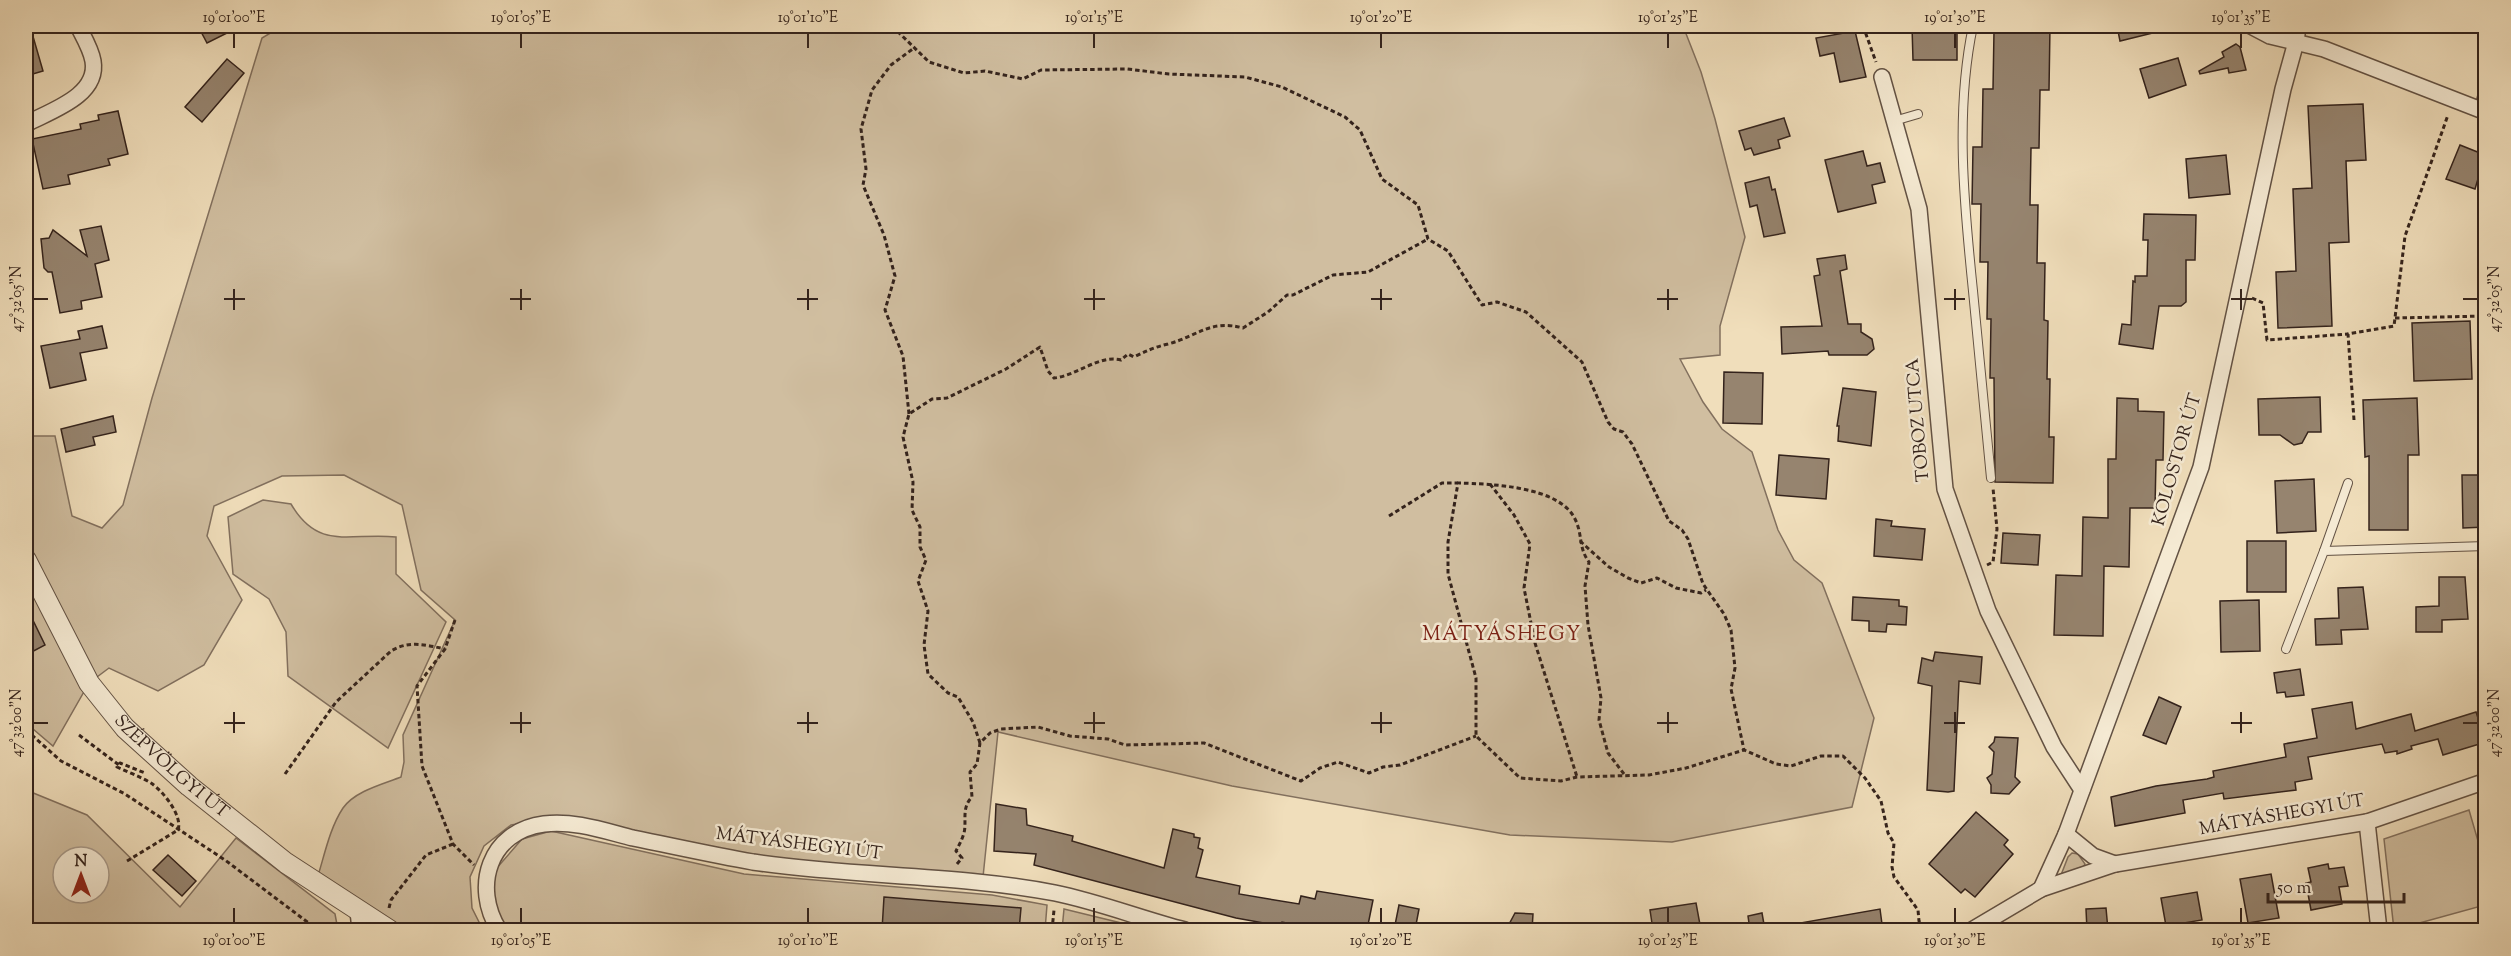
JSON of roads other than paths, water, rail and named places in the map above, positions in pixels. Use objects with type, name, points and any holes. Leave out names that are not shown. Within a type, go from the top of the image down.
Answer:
[{"type":"street","points":[[26,124],[80,95],[87,87],[93,61],[78,26]]},
{"type":"street","points":[[2251,26],[2270,36],[2324,49],[2482,111]]},
{"type":"street","name":"KOLOSTOR ÚT","points":[[2042,889],[2066,834],[2178,536],[2201,467],[2298,26]]},
{"type":"street","name":"TOBOZ UTCA","points":[[1882,77],[1919,209],[1945,489],[1988,610],[2054,747],[2082,790]]},
{"type":"street","name":"SZÉPVÖLGYI ÚT","points":[[26,560],[89,683],[125,728],[189,786],[359,921],[389,930]]},
{"type":"street","name":"MÁTYÁSHEGYI ÚT","points":[[1982,928],[2042,889],[2115,864],[2367,822],[2486,782]]},
{"type":"street","points":[[2367,822],[2379,930]]},
{"type":"street","name":"MÁTYÁSHEGYI ÚT","points":[[499,930],[484,892],[486,876],[498,851],[506,842],[516,834],[544,824],[591,828],[752,861],[850,873],[944,879],[1056,893],[1185,930]]},
{"type":"street","points":[[2066,834],[2093,856],[2115,864]]},
{"type":"lane","points":[[1973,26],[1968,50],[1965,198],[1991,478]]},
{"type":"lane","points":[[2482,111],[2486,78]]},
{"type":"lane","points":[[1894,121],[1918,114]]},
{"type":"lane","points":[[2286,649],[2348,483]]},
{"type":"lane","points":[[2324,551],[2486,546]]},
{"type":"district","name":"MÁTYÁSHEGY","points":[[1502,635]]}]
